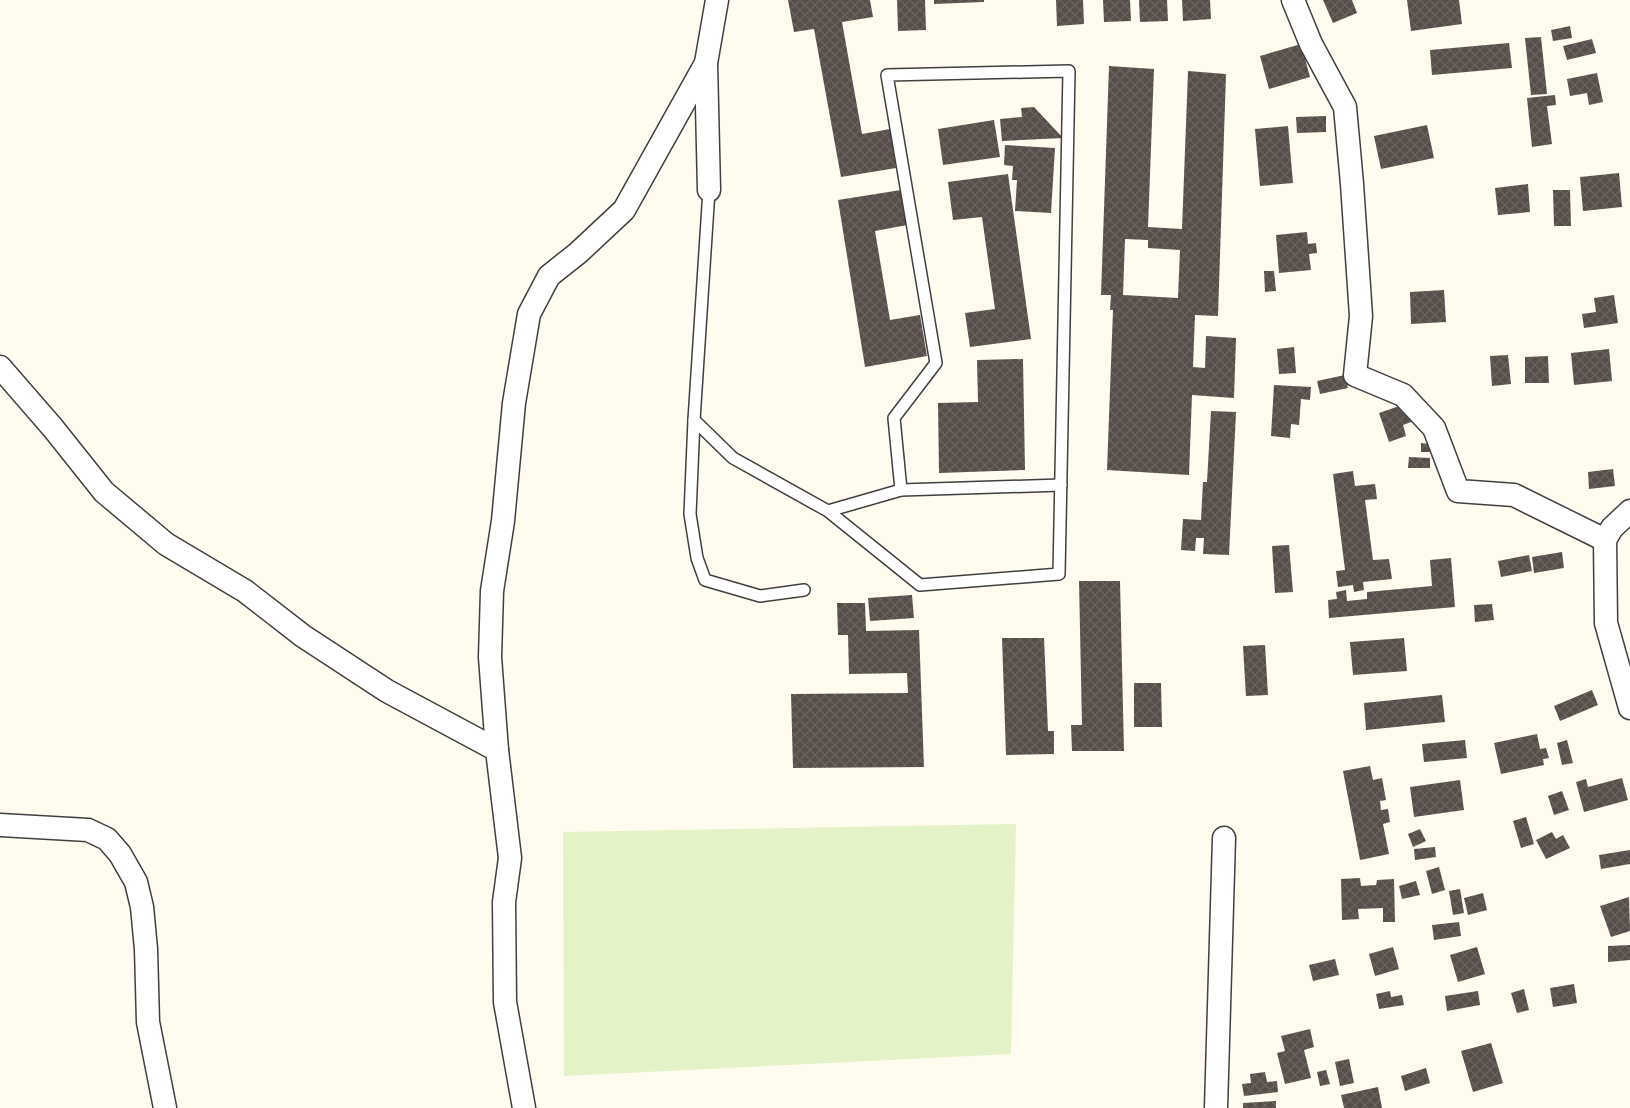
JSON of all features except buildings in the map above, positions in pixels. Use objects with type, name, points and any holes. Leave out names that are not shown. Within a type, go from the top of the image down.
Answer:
[{"type":"street","points":[[709,190],[706,63],[717,0]]},
{"type":"street","points":[[1293,0],[1311,44],[1344,107],[1352,184],[1361,316],[1355,375],[1403,395],[1434,428],[1458,491],[1514,495],[1605,540]]},
{"type":"street","points":[[524,1108],[505,1002],[504,902],[510,858],[497,750],[490,657],[492,591],[503,521],[514,403],[529,314],[549,276],[578,253],[624,210],[706,63]]},
{"type":"street","points":[[0,367],[53,428],[104,492],[166,544],[245,591],[303,636],[387,691],[497,750]]},
{"type":"street","points":[[1630,511],[1612,528],[1605,540],[1606,623],[1630,708]]},
{"type":"street","points":[[0,825],[88,830],[107,839],[120,854],[136,882],[142,907],[146,949],[148,1022],[165,1108]]},
{"type":"street","points":[[1216,1108],[1224,838]]},
{"type":"lane","points":[[694,420],[732,458],[828,511],[920,585],[1059,574],[1069,71],[887,75],[936,363],[894,418],[901,490]]},
{"type":"lane","points":[[709,190],[694,420],[690,514],[697,558],[705,580],[760,596],[804,590]]},
{"type":"lane","points":[[828,511],[901,490],[1061,485]]},
{"type":"green space","points":[[1016,824],[1011,1054],[564,1076],[563,832]]}]
